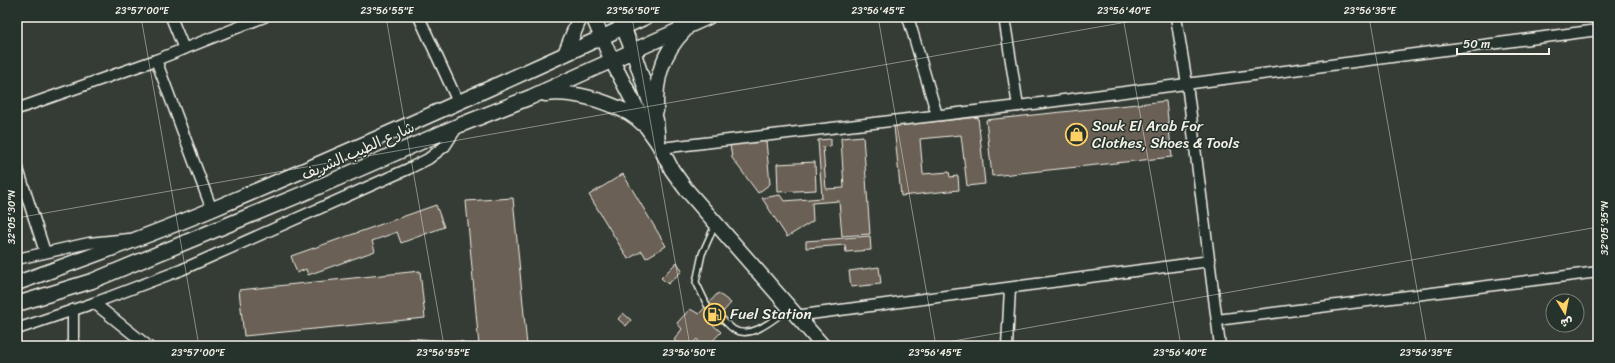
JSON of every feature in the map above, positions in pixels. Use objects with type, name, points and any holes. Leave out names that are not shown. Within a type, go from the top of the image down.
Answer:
[{"type":"main road","points":[[565,54],[580,17]]},
{"type":"main road","points":[[593,17],[612,61],[651,123]]},
{"type":"main road","name":"شارع الطيب الشريف","points":[[17,283],[212,210],[602,37],[621,22],[646,17]]},
{"type":"main road","name":"شارع الطيب الشريف","points":[[17,304],[92,281],[302,194],[460,125],[531,97],[694,22],[708,17]]},
{"type":"main road","points":[[621,22],[633,51],[651,123],[659,145],[672,170],[685,188],[823,346]]},
{"type":"main road","points":[[651,123],[662,64],[669,47],[694,22]]},
{"type":"main road","points":[[531,97],[562,93],[588,98],[610,105],[651,123]]},
{"type":"street","points":[[171,17],[184,49]]},
{"type":"street","points":[[17,109],[156,60],[264,17]]},
{"type":"street","points":[[418,17],[458,102]]},
{"type":"street","points":[[909,17],[938,115]]},
{"type":"street","points":[[1004,17],[1018,106]]},
{"type":"street","points":[[1176,17],[1187,84],[1220,346]]},
{"type":"street","points":[[659,145],[1018,106],[1598,30]]},
{"type":"street","points":[[156,60],[212,210]]},
{"type":"street","points":[[17,329],[94,303],[181,270],[408,169],[428,159],[445,146],[460,125]]},
{"type":"street","points":[[17,166],[45,252]]},
{"type":"street","points":[[17,259],[45,252],[113,240],[139,238]]},
{"type":"street","points":[[792,312],[1010,288],[1210,261]]},
{"type":"street","points":[[1217,320],[1598,272]]},
{"type":"street","points":[[1007,346],[1010,288]]},
{"type":"street","points":[[94,303],[148,346]]},
{"type":"street","points":[[73,310],[73,346]]},
{"type":"lane","points":[[707,305],[696,282],[702,254],[716,223]]},
{"type":"lane","points":[[719,316],[735,330],[750,333],[792,312]]},
{"type":"lane","points":[[400,346],[411,342],[461,345]]},
{"type":"building","points":[[1166,101],[1172,157],[992,176],[986,120]]},
{"type":"building","points":[[978,117],[985,184],[967,186],[961,135],[920,139],[923,174],[949,172],[950,177],[958,176],[959,190],[901,196],[894,126]]},
{"type":"building","points":[[863,136],[870,234],[842,236],[839,201],[812,203],[813,221],[787,237],[762,198],[780,195],[784,201],[822,198],[818,140],[831,139],[831,146],[823,147],[826,189],[844,188],[841,138]]},
{"type":"building","points":[[766,141],[770,184],[758,193],[732,158],[730,144]]},
{"type":"building","points":[[815,162],[816,190],[778,192],[777,164]]},
{"type":"building","points":[[623,174],[666,246],[646,258],[642,251],[628,259],[589,195]]},
{"type":"building","points":[[513,198],[527,346],[479,346],[466,201]]},
{"type":"building","points":[[436,205],[444,227],[401,243],[397,232],[372,241],[375,251],[308,275],[306,269],[297,273],[291,256]]},
{"type":"building","points":[[870,236],[871,250],[846,252],[845,245],[806,248],[806,241]]},
{"type":"building","points":[[677,262],[682,271],[668,284],[661,278]]},
{"type":"building","points":[[879,267],[881,284],[851,287],[849,271]]},
{"type":"building","points":[[420,271],[425,318],[244,336],[239,290]]},
{"type":"building","points":[[718,293],[731,303],[712,324],[721,332],[708,346],[702,346],[697,339],[690,346],[681,346],[674,340],[682,329],[677,323],[690,309],[699,314]]},
{"type":"building","points":[[623,313],[631,320],[626,326],[618,319]]},
{"type":"place","name":"Souk El Arab For Clothes, Shoes & Tools","points":[[1077,135]]},
{"type":"place","name":"Fuel Station","points":[[714,314]]}]
